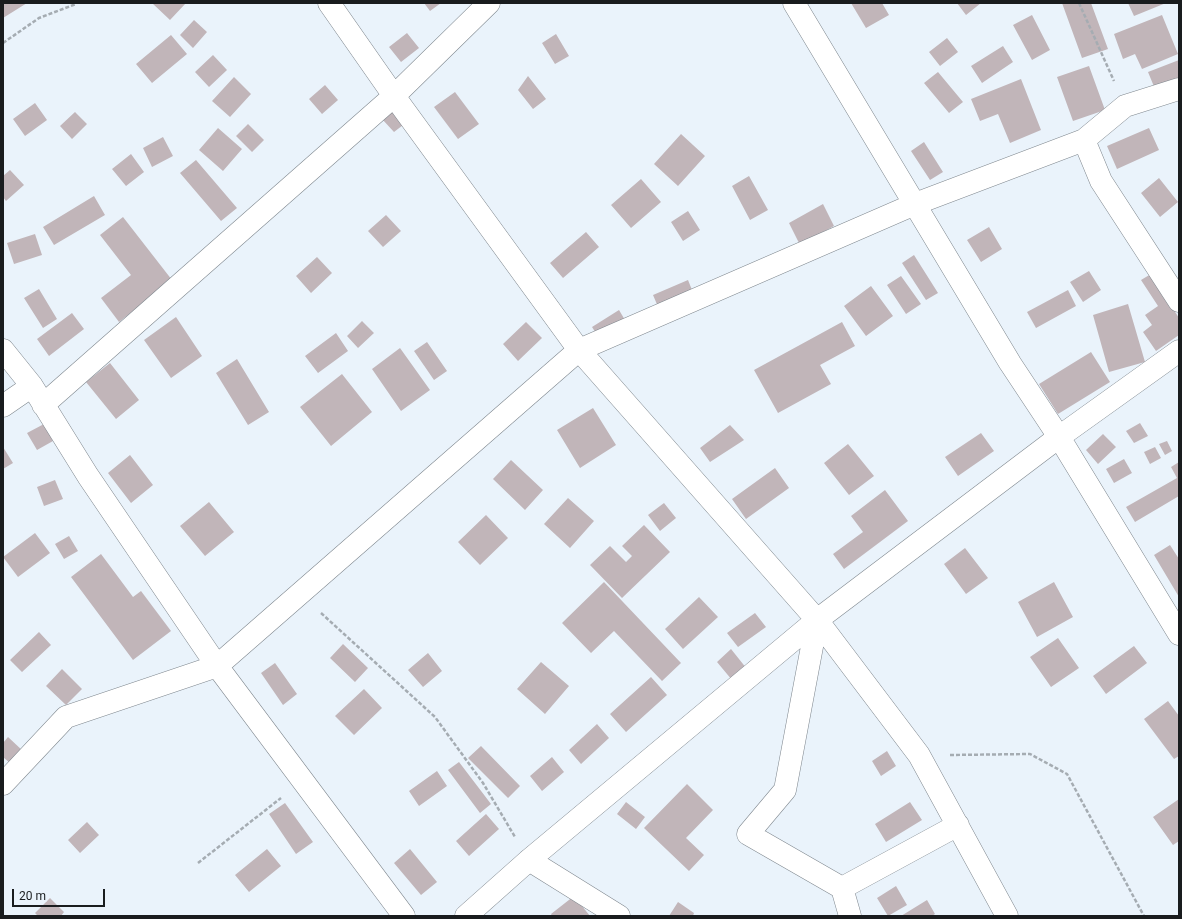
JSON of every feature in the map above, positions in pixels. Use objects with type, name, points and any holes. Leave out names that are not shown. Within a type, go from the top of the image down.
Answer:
[{"type":"street","points":[[329,3],[394,96],[579,350],[817,620],[920,755],[1007,916]]},
{"type":"street","points":[[43,405],[394,96],[489,3]]},
{"type":"street","points":[[794,3],[1010,363],[1059,437],[1179,634]]},
{"type":"street","points":[[3,784],[66,717],[217,666],[579,350],[915,204],[1084,140],[1125,106],[1179,89]]},
{"type":"street","points":[[1084,140],[1101,181],[1179,301]]},
{"type":"street","points":[[3,350],[32,386],[88,476],[217,666],[404,916]]},
{"type":"street","points":[[466,916],[529,860],[817,620],[1059,437],[1179,351]]},
{"type":"street","points":[[3,406],[32,386]]},
{"type":"street","points":[[817,620],[785,790],[748,834],[842,888],[850,916]]},
{"type":"street","points":[[842,888],[958,825]]},
{"type":"street","points":[[529,860],[619,916]]},
{"type":"path","points":[[1079,3],[1125,106]]},
{"type":"path","points":[[3,43],[39,18],[76,4]]},
{"type":"path","points":[[300,594],[435,717],[483,783],[529,860]]},
{"type":"path","points":[[920,755],[1030,754],[1067,774],[1144,916]]},
{"type":"path","points":[[198,863],[303,781]]},
{"type":"building","points":[[3,3],[27,3],[3,18]]},
{"type":"building","points":[[152,3],[186,3],[170,20]]},
{"type":"building","points":[[424,3],[441,3],[430,11]]},
{"type":"building","points":[[851,3],[882,3],[889,15],[866,28]]},
{"type":"building","points":[[957,3],[981,3],[966,15]]},
{"type":"building","points":[[1062,3],[1091,3],[1108,49],[1082,58]]},
{"type":"building","points":[[1128,3],[1166,3],[1134,16]]},
{"type":"building","points":[[1032,15],[1050,50],[1032,60],[1013,25]]},
{"type":"building","points":[[1162,15],[1178,54],[1142,69],[1135,54],[1123,59],[1114,34]]},
{"type":"building","points":[[194,20],[207,32],[193,48],[180,35]]},
{"type":"building","points":[[407,33],[419,48],[401,62],[389,47]]},
{"type":"building","points":[[556,34],[569,56],[555,64],[542,43]]},
{"type":"building","points":[[171,35],[187,54],[152,83],[136,64]]},
{"type":"building","points":[[947,38],[958,52],[940,66],[929,52]]},
{"type":"building","points":[[1003,46],[1013,62],[982,83],[971,66]]},
{"type":"building","points":[[213,55],[227,70],[209,87],[195,72]]},
{"type":"building","points":[[1179,60],[1179,79],[1155,89],[1148,72]]},
{"type":"building","points":[[1089,66],[1105,110],[1073,121],[1057,77]]},
{"type":"building","points":[[938,72],[963,102],[949,113],[924,83]]},
{"type":"building","points":[[528,76],[546,99],[533,109],[518,90]]},
{"type":"building","points":[[234,77],[251,94],[230,117],[212,101]]},
{"type":"building","points":[[1021,79],[1041,130],[1010,143],[998,114],[980,121],[971,99]]},
{"type":"building","points":[[325,85],[338,100],[322,114],[309,99]]},
{"type":"building","points":[[455,92],[479,124],[458,139],[434,107]]},
{"type":"building","points":[[35,103],[47,120],[25,136],[13,119]]},
{"type":"building","points":[[395,108],[407,122],[394,132],[382,119]]},
{"type":"building","points":[[75,112],[87,124],[72,139],[60,126]]},
{"type":"building","points":[[248,124],[264,140],[252,152],[236,136]]},
{"type":"building","points":[[218,128],[242,149],[223,171],[199,150]]},
{"type":"building","points":[[1149,128],[1159,150],[1117,169],[1107,146]]},
{"type":"building","points":[[681,134],[705,156],[678,186],[654,164]]},
{"type":"building","points":[[163,137],[173,156],[152,167],[143,148]]},
{"type":"building","points":[[924,142],[943,172],[930,180],[911,151]]},
{"type":"building","points":[[131,154],[144,172],[126,186],[112,169]]},
{"type":"building","points":[[196,160],[237,208],[221,221],[180,173]]},
{"type":"building","points":[[10,170],[24,185],[6,201],[3,197],[3,176]]},
{"type":"building","points":[[749,176],[768,210],[750,220],[732,186]]},
{"type":"building","points":[[1159,178],[1178,202],[1160,217],[1141,193]]},
{"type":"building","points":[[641,179],[661,202],[631,228],[611,205]]},
{"type":"building","points":[[94,196],[105,215],[54,245],[43,227]]},
{"type":"building","points":[[823,204],[834,226],[800,245],[789,223]]},
{"type":"building","points":[[688,211],[700,230],[683,241],[671,222]]},
{"type":"building","points":[[386,215],[401,231],[383,247],[368,231]]},
{"type":"building","points":[[123,217],[172,280],[119,322],[101,298],[131,275],[100,235]]},
{"type":"building","points":[[989,227],[1002,249],[981,262],[967,240]]},
{"type":"building","points":[[586,232],[599,247],[563,278],[550,263]]},
{"type":"building","points":[[35,234],[42,255],[14,264],[7,243]]},
{"type":"building","points":[[914,255],[938,293],[926,300],[902,263]]},
{"type":"building","points":[[317,257],[332,273],[311,293],[296,276]]},
{"type":"building","points":[[1089,271],[1101,290],[1083,302],[1070,282]]},
{"type":"building","points":[[1151,274],[1179,318],[1179,335],[1156,351],[1143,332],[1152,325],[1145,315],[1158,306],[1141,280]]},
{"type":"building","points":[[901,276],[921,304],[906,314],[887,285]]},
{"type":"building","points":[[688,280],[694,295],[659,309],[653,295]]},
{"type":"building","points":[[871,286],[893,316],[866,336],[844,306]]},
{"type":"building","points":[[39,289],[57,319],[43,328],[24,298]]},
{"type":"building","points":[[1068,290],[1076,306],[1036,328],[1027,312]]},
{"type":"building","points":[[1128,304],[1145,362],[1109,372],[1093,315]]},
{"type":"building","points":[[619,310],[628,325],[601,341],[592,327]]},
{"type":"building","points":[[72,313],[84,329],[49,356],[37,339]]},
{"type":"building","points":[[176,317],[202,356],[171,378],[144,340]]},
{"type":"building","points":[[362,321],[374,333],[358,348],[347,336]]},
{"type":"building","points":[[526,322],[542,338],[518,361],[503,344]]},
{"type":"building","points":[[842,322],[855,346],[820,365],[831,384],[778,413],[754,370]]},
{"type":"building","points":[[336,333],[348,351],[318,373],[305,356]]},
{"type":"building","points":[[427,342],[447,371],[434,380],[414,351]]},
{"type":"building","points":[[400,348],[430,390],[401,411],[372,369]]},
{"type":"building","points":[[1091,352],[1110,382],[1058,414],[1039,384]]},
{"type":"building","points":[[237,359],[269,412],[248,425],[216,373]]},
{"type":"building","points":[[110,363],[139,400],[116,419],[86,382]]},
{"type":"building","points":[[342,374],[372,412],[331,446],[300,407]]},
{"type":"building","points":[[593,408],[616,445],[580,468],[557,430]]},
{"type":"building","points":[[1140,423],[1148,436],[1134,443],[1126,431]]},
{"type":"building","points":[[44,424],[53,441],[37,450],[27,433]]},
{"type":"building","points":[[730,425],[744,440],[710,462],[700,448]]},
{"type":"building","points":[[981,433],[994,451],[958,476],[945,457]]},
{"type":"building","points":[[1103,434],[1116,447],[1098,464],[1086,450]]},
{"type":"building","points":[[1167,441],[1172,451],[1165,455],[1159,444]]},
{"type":"building","points":[[848,444],[874,476],[849,495],[824,463]]},
{"type":"building","points":[[3,447],[13,463],[3,469]]},
{"type":"building","points":[[1155,447],[1161,458],[1150,464],[1144,452]]},
{"type":"building","points":[[130,455],[153,485],[131,503],[108,473]]},
{"type":"building","points":[[1124,459],[1132,473],[1114,483],[1106,469]]},
{"type":"building","points":[[511,460],[543,490],[525,510],[493,479]]},
{"type":"building","points":[[1179,462],[1179,496],[1135,522],[1126,507],[1177,478],[1171,467]]},
{"type":"building","points":[[775,468],[789,488],[746,519],[732,499]]},
{"type":"building","points":[[55,480],[63,499],[44,506],[37,487]]},
{"type":"building","points":[[885,490],[908,521],[844,569],[833,554],[863,532],[851,516]]},
{"type":"building","points":[[568,498],[594,521],[570,548],[544,524]]},
{"type":"building","points":[[209,502],[234,532],[205,556],[180,526]]},
{"type":"building","points":[[664,503],[676,518],[660,531],[648,515]]},
{"type":"building","points":[[486,515],[508,538],[480,565],[458,542]]},
{"type":"building","points":[[644,525],[670,552],[622,598],[590,565],[610,546],[626,562],[632,556],[622,546]]},
{"type":"building","points":[[35,533],[50,553],[18,577],[3,557]]},
{"type":"building","points":[[69,536],[78,551],[64,559],[55,544]]},
{"type":"building","points":[[1170,545],[1179,559],[1179,597],[1154,555]]},
{"type":"building","points":[[965,548],[988,578],[966,594],[944,564]]},
{"type":"building","points":[[101,554],[133,597],[141,591],[171,631],[133,660],[71,577]]},
{"type":"building","points":[[604,582],[681,663],[662,681],[614,631],[591,653],[562,623]]},
{"type":"building","points":[[1054,582],[1073,617],[1037,637],[1018,602]]},
{"type":"building","points":[[699,597],[718,617],[683,649],[665,629]]},
{"type":"building","points":[[755,613],[766,627],[738,647],[727,633]]},
{"type":"building","points":[[39,632],[51,645],[22,672],[10,660]]},
{"type":"building","points":[[1058,638],[1079,668],[1051,687],[1030,657]]},
{"type":"building","points":[[343,644],[368,668],[355,682],[330,658]]},
{"type":"building","points":[[1134,646],[1147,663],[1106,694],[1093,676]]},
{"type":"building","points":[[731,649],[751,674],[737,686],[717,662]]},
{"type":"building","points":[[428,653],[442,671],[423,687],[408,670]]},
{"type":"building","points":[[541,662],[569,686],[545,714],[517,689]]},
{"type":"building","points":[[275,663],[297,694],[283,705],[261,673]]},
{"type":"building","points":[[62,669],[82,689],[66,705],[46,686]]},
{"type":"building","points":[[651,677],[667,695],[626,732],[610,714]]},
{"type":"building","points":[[364,689],[382,708],[354,735],[335,716]]},
{"type":"building","points":[[1168,701],[1179,716],[1179,756],[1174,759],[1144,719]]},
{"type":"building","points":[[597,724],[609,738],[581,764],[569,750]]},
{"type":"building","points":[[8,737],[23,751],[11,764],[3,757],[3,743]]},
{"type":"building","points":[[481,746],[520,786],[508,798],[468,758]]},
{"type":"building","points":[[887,751],[896,766],[881,776],[872,761]]},
{"type":"building","points":[[552,757],[564,772],[542,791],[530,776]]},
{"type":"building","points":[[459,762],[491,804],[480,813],[448,770]]},
{"type":"building","points":[[437,771],[447,786],[419,806],[409,791]]},
{"type":"building","points":[[687,784],[713,810],[686,838],[704,855],[689,871],[644,828]]},
{"type":"building","points":[[1179,799],[1179,841],[1173,845],[1153,817]]},
{"type":"building","points":[[626,802],[645,817],[636,829],[617,814]]},
{"type":"building","points":[[910,802],[922,820],[886,842],[875,824]]},
{"type":"building","points":[[285,803],[313,842],[296,854],[269,814]]},
{"type":"building","points":[[486,814],[499,829],[469,856],[456,841]]},
{"type":"building","points":[[87,822],[99,835],[80,853],[68,840]]},
{"type":"building","points":[[267,849],[281,866],[249,892],[235,875]]},
{"type":"building","points":[[410,849],[437,882],[421,895],[394,863]]},
{"type":"building","points":[[896,886],[907,905],[888,916],[877,898]]},
{"type":"building","points":[[574,896],[590,916],[552,916],[551,914]]},
{"type":"building","points":[[50,898],[64,912],[61,916],[38,916],[35,913]]},
{"type":"building","points":[[927,900],[935,914],[932,916],[901,916]]},
{"type":"building","points":[[678,902],[694,913],[693,916],[669,916]]}]
